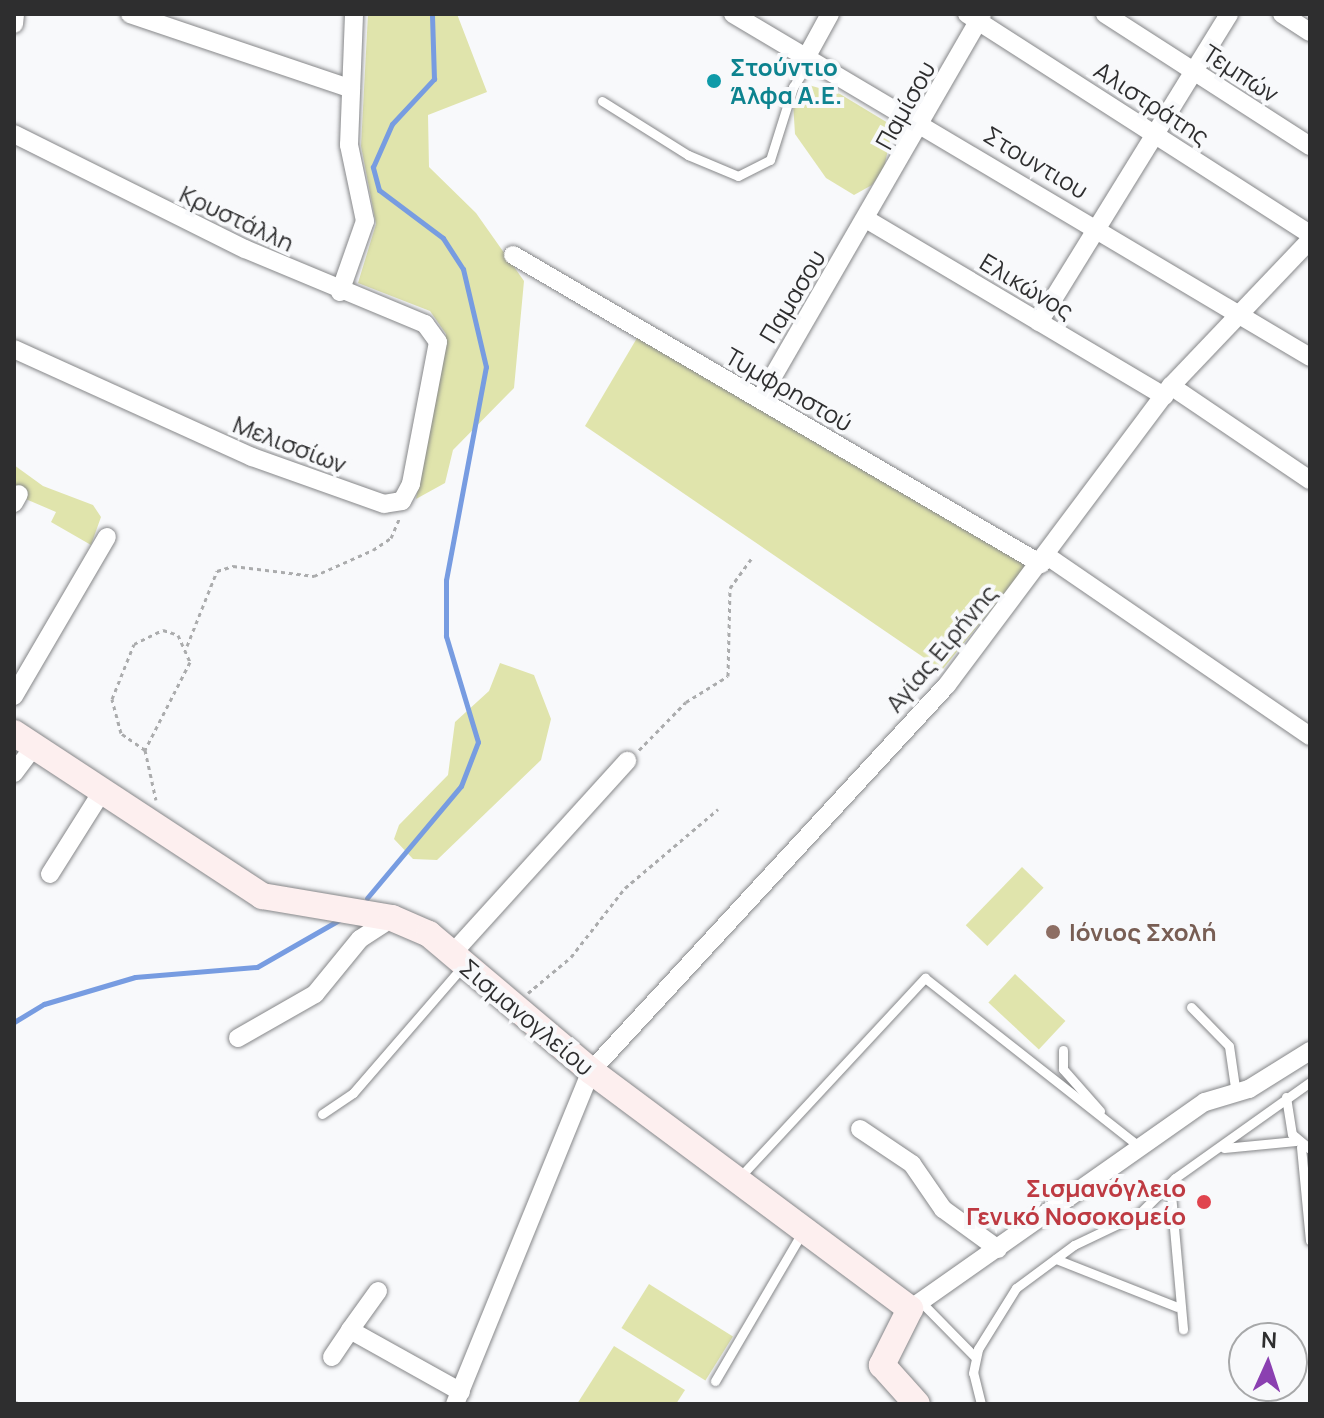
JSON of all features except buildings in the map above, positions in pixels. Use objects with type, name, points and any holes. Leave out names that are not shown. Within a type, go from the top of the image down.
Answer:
[{"type":"street","points":[[14,24],[15,14]]},
{"type":"street","points":[[130,14],[351,89]]},
{"type":"street","points":[[340,292],[365,221],[349,145],[354,14]]},
{"type":"street","name":"Στουντιου","points":[[733,14],[1098,227],[1310,357]]},
{"type":"street","points":[[809,57],[830,14]]},
{"type":"street","name":"Τεμπών","points":[[1105,14],[1310,146]]},
{"type":"street","points":[[1039,322],[1152,132],[1229,14]]},
{"type":"street","points":[[1282,14],[1310,32]]},
{"type":"street","name":"Παμίσου","points":[[866,219],[924,124],[976,16]]},
{"type":"street","name":"Αλιστράτης","points":[[976,16],[1152,132],[1308,245]]},
{"type":"street","name":"Κρυστάλλη","points":[[14,134],[340,292],[425,324],[438,342],[402,501]]},
{"type":"street","name":"Ελικώνος","points":[[866,219],[1039,322],[1167,391],[1310,480]]},
{"type":"street","name":"Παμασου","points":[[760,399],[866,219]]},
{"type":"street","name":"Αγίας Ειρήνης","points":[[591,1071],[947,685],[1044,560],[1167,391],[1237,312],[1308,245]]},
{"type":"street","name":"Τυμφρηστού","points":[[513,255],[1044,560],[1310,736]]},
{"type":"street","name":"Μελισσίων","points":[[14,349],[252,457],[374,502],[402,501]]},
{"type":"street","points":[[14,696],[107,537]]},
{"type":"street","points":[[14,773],[24,739]]},
{"type":"street","name":"Σισμανογλείου","points":[[24,739],[262,896],[392,918],[423,929],[591,1071],[802,1233],[916,1306]]},
{"type":"street","points":[[458,959],[627,761]]},
{"type":"street","points":[[50,874],[103,790]]},
{"type":"street","points":[[238,1038],[315,994],[360,939],[392,918]]},
{"type":"street","points":[[917,1404],[882,1365],[916,1306],[1205,1102],[1236,1094],[1310,1051]]},
{"type":"street","points":[[350,1330],[458,1398],[591,1071]]},
{"type":"street","points":[[860,1129],[912,1164],[943,1209],[998,1249]]},
{"type":"street","points":[[332,1357],[378,1291]]},
{"type":"lane","points":[[602,101],[688,155],[738,176],[770,160],[793,87],[809,57]]},
{"type":"lane","points":[[322,1114],[353,1093],[458,959]]},
{"type":"lane","points":[[736,1182],[925,978],[1141,1148]]},
{"type":"lane","points":[[1191,1007],[1229,1046],[1236,1094]]},
{"type":"lane","points":[[1063,1050],[1063,1069],[1113,1126]]},
{"type":"lane","points":[[981,1404],[976,1358],[998,1310],[1056,1259],[1127,1222],[1170,1183],[1224,1148],[1286,1097],[1310,1082]]},
{"type":"lane","points":[[1286,1097],[1302,1145],[1310,1241]]},
{"type":"lane","points":[[1224,1148],[1302,1145]]},
{"type":"lane","points":[[1170,1183],[1177,1307],[1183,1329]]},
{"type":"lane","points":[[715,1381],[802,1233]]},
{"type":"lane","points":[[1056,1259],[1177,1307]]},
{"type":"lane","points":[[916,1306],[976,1358]]},
{"type":"path","points":[[187,646],[217,571],[233,566],[314,576],[391,538],[402,501]]},
{"type":"path","points":[[627,761],[686,702],[728,676],[730,588],[751,559]]},
{"type":"path","points":[[145,750],[190,662],[187,646],[178,635],[149,632],[120,673],[114,719],[145,750],[162,828]]},
{"type":"path","points":[[513,1005],[571,957],[625,888],[718,809]]},
{"type":"path","points":[[14,1402],[23,1404]]},
{"type":"green space","points":[[368,14],[457,14],[487,92],[428,115],[429,167],[476,213],[524,281],[514,388],[453,450],[445,483],[416,499],[446,334],[430,311],[358,283],[376,224],[361,146]]},
{"type":"green space","points":[[805,84],[840,94],[893,126],[884,168],[872,185],[854,195],[826,178],[795,134],[793,102]]},
{"type":"green space","points":[[637,338],[1028,564],[942,670],[585,426]]},
{"type":"green space","points":[[14,465],[43,486],[93,505],[101,517],[91,545],[51,522],[56,512],[14,494]]},
{"type":"green space","points":[[500,663],[534,675],[551,719],[541,760],[437,860],[413,859],[394,839],[399,825],[448,775],[455,722],[489,691]]},
{"type":"green space","points":[[1022,867],[1044,888],[987,946],[966,925]]},
{"type":"green space","points":[[1015,974],[1065,1021],[1039,1050],[988,1003]]},
{"type":"green space","points":[[649,1284],[733,1336],[705,1381],[621,1328]]},
{"type":"green space","points":[[614,1346],[685,1390],[676,1404],[577,1404]]},
{"type":"waterway","points":[[367,898],[461,786],[478,742],[446,636],[446,580],[486,367],[463,269],[443,238],[379,190],[373,167],[392,124],[434,79],[432,14]]},
{"type":"waterway","points":[[14,1022],[44,1004],[135,977],[257,967],[339,920]]},
{"type":"place","name":"Στούντιο Άλφα Α.Ε.","points":[[714,81]]},
{"type":"place","name":"Ιόνιος Σχολή","points":[[1053,932]]},
{"type":"place","name":"Σισμανόγλειο Γενικό Νοσοκομείο","points":[[1204,1202]]}]
